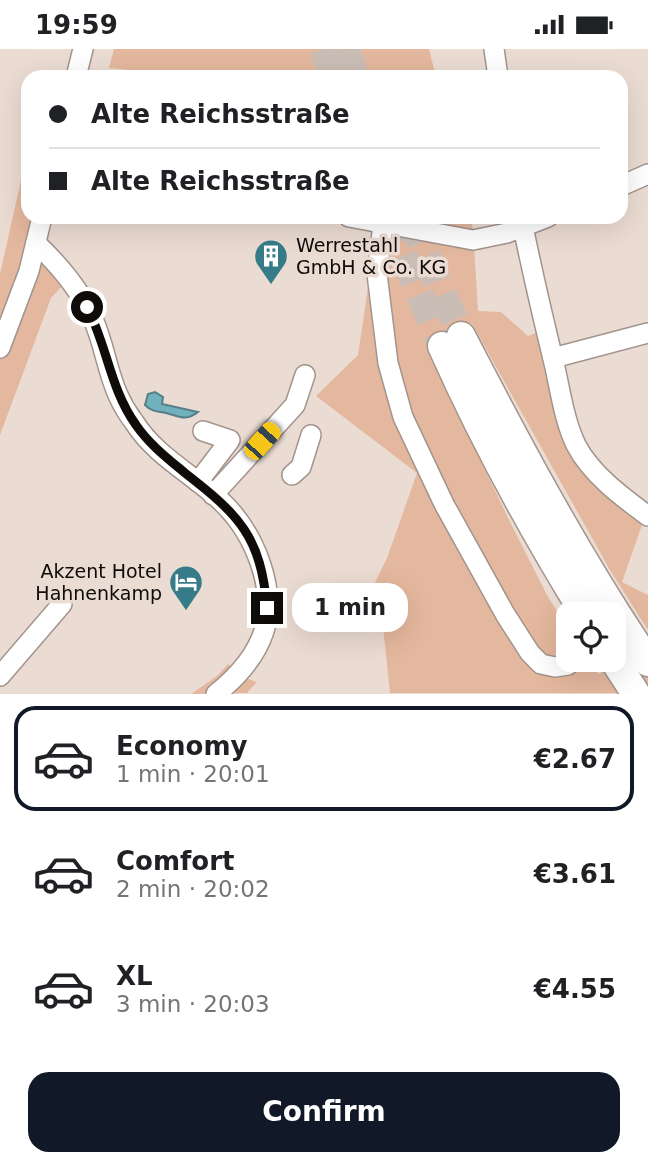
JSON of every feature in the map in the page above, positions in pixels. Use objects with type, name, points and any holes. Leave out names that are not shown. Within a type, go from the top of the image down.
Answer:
[{"type":"highway","points":[[578,602],[537,533],[461,387],[451,341],[606,602]]},
{"type":"highway","points":[[626,630],[648,662]]},
{"type":"highway","points":[[621,672],[636,694]]},
{"type":"street","points":[[78,70],[83,49]]},
{"type":"street","points":[[494,49],[497,70]]},
{"type":"street","points":[[628,183],[648,174]]},
{"type":"street","points":[[0,348],[29,271],[40,224]]},
{"type":"street","points":[[518,224],[492,237],[473,240],[383,224],[377,274],[388,363],[403,417],[444,504],[505,614],[530,653],[541,664],[556,667]]},
{"type":"street","points":[[522,224],[552,358],[576,444],[587,461],[648,516]]},
{"type":"street","points":[[36,243],[65,273],[94,320],[117,394],[135,424],[159,452],[242,523],[251,538],[265,584],[267,608],[264,630],[256,650],[230,683],[216,694]]},
{"type":"street","points":[[552,358],[648,333]]},
{"type":"street","points":[[205,489],[295,405],[305,375]]},
{"type":"street","points":[[203,431],[230,440],[205,489]]},
{"type":"street","points":[[292,475],[301,467],[311,436]]},
{"type":"street","points":[[0,676],[62,604]]},
{"type":"shaded area","points":[[114,49],[429,49],[434,70],[129,70],[109,68]]},
{"type":"shaded area","points":[[21,180],[21,224],[34,224],[65,283],[51,298],[0,435],[0,274]]},
{"type":"shaded area","points":[[363,224],[472,224],[478,311],[501,312],[528,336],[541,331],[558,412],[643,522],[622,582],[648,595],[648,630],[610,570],[472,324],[426,346],[511,524],[556,609],[556,672],[626,672],[626,661],[648,651],[648,693],[390,693],[382,617],[377,616],[376,599],[367,599],[387,558],[417,473],[316,396],[358,355],[377,227]]},
{"type":"shaded area","points":[[228,664],[245,678],[257,682],[247,693],[191,694],[217,676]]},
{"type":"water","points":[[155,392],[163,397],[162,404],[198,412],[182,417],[152,410],[145,405],[148,394]]},
{"type":"tunnel","points":[[324,49],[331,70]]},
{"type":"tunnel","points":[[346,49],[353,70]]},
{"type":"tunnel","points":[[390,224],[442,346]]},
{"type":"tunnel","points":[[413,224],[461,336]]},
{"type":"place","name":"Werrestahl GmbH & Co. KG","points":[[271,286]]},
{"type":"place","name":"Akzent Hotel Hahnenkamp","points":[[186,612]]},
{"type":"route","points":[[87,307],[94,320],[117,394],[135,424],[159,452],[222,502],[242,523],[251,538],[260,561],[267,608]]}]
